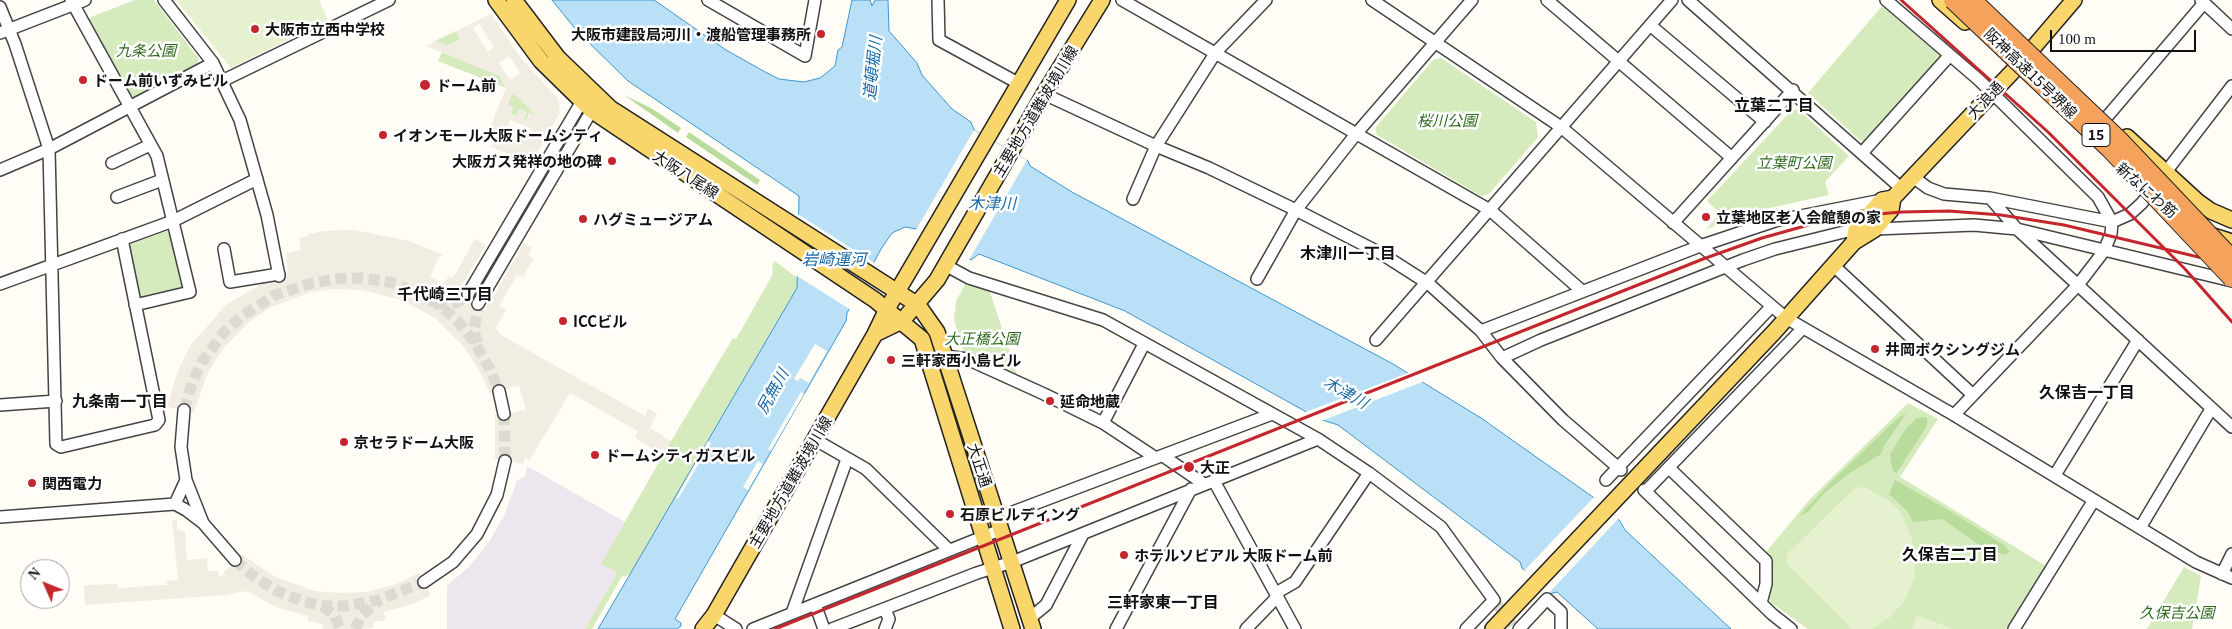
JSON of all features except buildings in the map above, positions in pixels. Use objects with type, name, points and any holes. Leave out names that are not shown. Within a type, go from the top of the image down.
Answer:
[{"type":"highway","name":"阪神高速15号堺線","points":[[1953,0],[2110,149],[2232,280]]},
{"type":"highway","name":"阪神高速15号堺線","points":[[1972,0],[2119,140],[2232,259]]},
{"type":"main road","name":"大阪八尾線","points":[[496,0],[541,61],[590,101],[788,244],[865,294],[902,321]]},
{"type":"main road","name":"大阪八尾線","points":[[514,0],[590,101],[789,223],[918,305]]},
{"type":"main road","name":"主要地方道難波境川線","points":[[702,629],[714,615],[875,334],[887,309],[1068,0]]},
{"type":"main road","name":"主要地方道難波境川線","points":[[875,334],[902,321],[918,305],[953,252],[1044,94],[1102,0]]},
{"type":"main road","name":"新なにわ筋","points":[[1940,0],[2148,194],[2194,228],[2232,242]]},
{"type":"main road","name":"新なにわ筋","points":[[1982,0],[2164,172],[2211,211],[2232,220]]},
{"type":"main road","name":"大浪通","points":[[1493,629],[1786,318],[1834,266],[1855,235],[1913,177],[2015,69],[2074,0]]},
{"type":"main road","name":"大浪通","points":[[1855,235],[1874,229],[1891,210],[1892,196]]},
{"type":"main road","name":"大正通","points":[[918,305],[938,332],[998,524],[1032,624]]},
{"type":"main road","name":"大正通","points":[[902,321],[922,339],[1011,628]]},
{"type":"street","points":[[5,31],[72,2],[85,0]]},
{"type":"street","points":[[164,0],[213,63],[240,120],[271,228],[279,275],[230,282],[224,249]]},
{"type":"street","points":[[222,81],[389,0]]},
{"type":"street","points":[[708,0],[805,56],[815,0]]},
{"type":"street","points":[[938,0],[939,40],[1018,83]]},
{"type":"street","points":[[1122,0],[1490,210],[1582,291]]},
{"type":"street","points":[[1132,199],[1156,146],[1216,52],[1266,0]]},
{"type":"street","points":[[1372,0],[1561,128],[1770,307],[1786,318],[1954,414],[2196,562],[2227,576],[2232,554]]},
{"type":"street","points":[[1257,279],[1296,210],[1356,134],[1472,0]]},
{"type":"street","points":[[1547,0],[1620,60],[1732,158]]},
{"type":"street","points":[[1376,340],[1672,0]]},
{"type":"street","points":[[1481,331],[1700,246],[1775,221],[1892,196],[1862,152],[1688,0]]},
{"type":"street","points":[[1886,0],[1992,93],[2098,197],[2112,222],[2111,234],[2104,251],[2078,285],[1954,414]]},
{"type":"street","points":[[72,2],[157,156],[190,292],[135,305]]},
{"type":"street","points":[[2106,118],[2202,2],[2232,29]]},
{"type":"street","points":[[0,7],[5,31],[50,148],[56,444],[61,447],[155,425],[159,420],[122,239]]},
{"type":"street","points":[[1650,25],[1765,122]]},
{"type":"street","points":[[1862,152],[1950,55]]},
{"type":"street","points":[[0,170],[50,148],[130,108],[213,63]]},
{"type":"street","points":[[1913,177],[1928,188],[1944,194],[1990,198],[2112,222],[2130,214],[2148,194],[2232,86]]},
{"type":"street","points":[[1673,223],[1793,90]]},
{"type":"street","points":[[1044,94],[1156,146],[1209,168],[1296,210],[1382,254],[1426,282],[1481,331],[1502,358],[1563,420],[1620,469]]},
{"type":"street","points":[[468,294],[590,101]]},
{"type":"street","points":[[478,304],[590,101]]},
{"type":"street","points":[[112,163],[150,145]]},
{"type":"street","points":[[0,284],[173,221],[258,178]]},
{"type":"street","points":[[118,196],[162,180]]},
{"type":"street","points":[[1990,198],[2017,229],[2232,427]]},
{"type":"street","points":[[1874,229],[1974,225],[2017,229],[2232,280]]},
{"type":"street","points":[[1502,358],[1541,340],[1775,249],[1855,235]]},
{"type":"street","points":[[945,265],[969,278],[1103,320],[1318,439],[1369,473],[1441,527],[1495,601],[1466,629]]},
{"type":"street","points":[[1834,266],[1973,395]]},
{"type":"street","points":[[1606,480],[1620,469],[1770,307]]},
{"type":"street","points":[[1791,629],[1761,603],[1645,491],[1803,328]]},
{"type":"street","points":[[2055,475],[2138,340]]},
{"type":"street","points":[[1103,423],[1144,344]]},
{"type":"street","points":[[946,356],[967,359],[1103,423],[1160,457],[1209,482],[1277,594],[1295,629]]},
{"type":"street","points":[[499,391],[504,414]]},
{"type":"street","points":[[0,404],[56,401]]},
{"type":"street","points":[[2140,528],[2211,409]]},
{"type":"street","points":[[184,410],[181,447],[186,480],[203,523]]},
{"type":"street","points":[[753,629],[984,537],[998,524],[1160,457],[1272,414]]},
{"type":"street","points":[[814,439],[866,469],[949,550]]},
{"type":"street","points":[[832,629],[1012,562],[1318,439]]},
{"type":"street","points":[[792,613],[847,458]]},
{"type":"street","points":[[424,582],[452,562],[477,534],[498,495],[505,461]]},
{"type":"street","points":[[1669,468],[1766,561],[1766,584],[1761,603]]},
{"type":"street","points":[[1246,629],[1277,594],[1295,582],[1369,473]]},
{"type":"street","points":[[175,504],[186,480]]},
{"type":"street","points":[[1116,629],[1191,489]]},
{"type":"street","points":[[2014,629],[2094,500]]},
{"type":"street","points":[[0,517],[175,504],[203,523],[235,560]]},
{"type":"street","points":[[1032,624],[1046,605],[1083,534]]},
{"type":"street","points":[[1516,628],[1547,599],[1561,612],[1561,629]]},
{"type":"street","points":[[815,604],[824,629]]},
{"type":"street","points":[[885,609],[889,619],[885,629]]},
{"type":"street","points":[[714,615],[736,629]]},
{"type":"shaded area","points":[[491,14],[521,58],[558,99],[560,113],[532,161],[517,153],[515,157],[492,147],[493,139],[489,130],[506,88],[500,76],[426,46],[435,41],[447,46],[460,39],[456,31]],"holes":[[[479,24],[494,47],[488,52],[473,28]],[[509,56],[520,73],[510,80],[499,63]],[[512,94],[517,96],[537,116],[529,113],[526,120],[524,119],[527,112],[519,109],[516,116],[511,114],[513,107],[507,104]],[[510,120],[532,129],[527,141],[505,133]]]},
{"type":"shaded area","points":[[354,230],[409,241],[443,255],[439,257],[430,276],[443,284],[449,276],[453,278],[475,239],[486,245],[460,288],[485,311],[524,243],[532,247],[528,255],[534,258],[523,277],[517,275],[499,306],[506,310],[496,328],[501,335],[645,416],[648,408],[657,414],[654,419],[651,419],[654,421],[650,428],[671,441],[663,455],[635,438],[638,431],[570,393],[529,461],[525,458],[524,464],[495,459],[495,415],[526,410],[519,385],[490,394],[478,368],[464,347],[435,318],[402,300],[362,290],[334,289],[311,292],[269,308],[249,322],[223,349],[208,372],[194,412],[167,407],[177,373],[190,346],[226,305],[261,284],[288,273],[286,253],[301,250],[299,238],[324,231]]},
{"type":"shaded area","points":[[527,466],[625,522],[602,564],[616,572],[616,575],[585,629],[447,629],[447,585],[469,567],[489,542],[505,514],[517,480],[525,477]]},
{"type":"shaded area","points":[[172,520],[177,520],[177,529],[185,532],[187,560],[207,558],[208,571],[218,571],[219,576],[225,575],[223,573],[241,554],[275,577],[315,591],[340,593],[366,592],[394,585],[419,573],[431,595],[413,604],[384,612],[386,620],[373,622],[373,628],[358,629],[323,629],[322,624],[308,621],[308,616],[276,607],[247,591],[225,595],[85,605],[84,585],[117,584],[118,588],[167,585],[167,581],[178,580]]},
{"type":"green space","name":"九条公園","points":[[135,0],[154,0],[199,59],[197,64],[135,97],[128,95],[89,22],[91,17]]},
{"type":"green space","name":"大阪市立西中学校","points":[[176,0],[319,0],[328,20],[231,68]]},
{"type":"green space","points":[[1882,6],[1942,57],[1863,143],[1808,93]]},
{"type":"green space","points":[[456,31],[460,39],[447,46],[435,41]]},
{"type":"green space","points":[[442,52],[500,76],[506,88],[438,61]]},
{"type":"green space","name":"桜川公園","points":[[1441,58],[1536,122],[1538,137],[1489,194],[1481,196],[1377,135],[1375,128],[1434,59]]},
{"type":"green space","points":[[512,94],[517,96],[537,116],[529,113],[526,120],[524,119],[527,112],[519,109],[516,116],[511,114],[513,107],[507,105]]},
{"type":"green space","points":[[624,95],[651,108],[681,128],[678,133]]},
{"type":"green space","name":"立葉町公園","points":[[1798,109],[1849,156],[1825,182],[1829,195],[1769,208],[1706,229],[1720,213],[1707,201],[1792,110]]},
{"type":"green space","points":[[689,132],[760,180],[757,185],[686,137]]},
{"type":"green space","points":[[167,231],[172,234],[184,285],[181,290],[143,298],[138,295],[128,250],[131,244]]},
{"type":"green space","points":[[775,261],[797,278],[797,288],[631,573],[625,577],[622,576],[592,629],[585,629],[616,575],[616,572],[601,564],[671,441],[733,338],[736,339],[773,274],[772,264]]},
{"type":"green space","name":"大正橋公園","points":[[966,283],[990,292],[1018,377],[965,356],[954,320],[956,301]]},
{"type":"green space","points":[[1908,403],[1938,419],[1900,477],[2046,566],[2006,629],[1808,629],[1770,602],[1771,577],[1766,552],[1810,499]]},
{"type":"green space","points":[[1906,414],[1884,446],[1881,454],[1850,473],[1824,493],[1808,512],[1799,516],[1833,480],[1899,417]]},
{"type":"green space","points":[[1917,418],[1927,418],[1927,426],[1896,474],[1892,468],[1890,454],[1907,427]]},
{"type":"green space","points":[[1895,480],[1950,511],[2004,545],[2010,552],[2005,555],[1984,548],[1942,519],[1913,522],[1908,512],[1889,494]]},
{"type":"green space","points":[[1865,487],[1889,501],[1900,511],[1912,539],[1915,557],[1914,579],[1904,602],[1889,618],[1872,629],[1852,629],[1787,564],[1786,555],[1855,488]]},
{"type":"green space","name":"久保吉公園","points":[[2184,567],[2201,576],[2192,629],[2147,629]]},
{"type":"green space","points":[[1917,615],[1953,629],[1912,629]]},
{"type":"water","points":[[552,0],[654,0],[726,50],[767,73],[779,79],[804,82],[820,78],[835,66],[838,50],[842,47],[852,0],[870,0],[872,6],[875,0],[888,0],[889,31],[917,63],[922,75],[952,109],[971,122],[974,130],[1028,161],[1030,166],[1072,192],[1393,364],[1481,418],[1607,507],[1620,521],[1625,530],[1731,629],[1598,629],[1557,592],[1549,594],[1522,568],[1520,562],[1338,425],[1319,419],[1125,311],[979,254],[971,260],[916,229],[905,227],[892,233],[881,249],[847,313],[846,321],[675,619],[681,623],[681,626],[677,629],[598,629],[797,288],[799,196],[628,81],[577,31]]},
{"type":"pier","points":[[974,130],[1027,160],[969,260],[916,230]]},
{"type":"pier","points":[[796,213],[876,264],[851,310],[794,274]]},
{"type":"pier","points":[[815,344],[827,351],[809,383],[800,378],[798,381],[794,379]]},
{"type":"pier","points":[[1411,372],[1425,381],[1321,421],[1303,413]]},
{"type":"pier","points":[[801,392],[804,394],[771,451],[768,449]]},
{"type":"pier","points":[[708,441],[711,443],[678,499],[676,498]]},
{"type":"pier","points":[[758,461],[763,464],[748,490],[743,487]]},
{"type":"pier","points":[[1595,496],[1620,517],[1547,595],[1523,572]]},
{"type":"tunnel","points":[[184,410],[192,383],[202,362],[225,331],[242,316],[275,295],[312,283],[336,279],[361,278],[389,282],[414,291],[436,303],[457,320],[475,343],[490,369],[499,391]]},
{"type":"tunnel","points":[[436,303],[447,305],[458,302],[468,294]]},
{"type":"tunnel","points":[[478,304],[474,332],[478,343]]},
{"type":"tunnel","points":[[504,414],[505,461]]},
{"type":"tunnel","points":[[235,560],[252,575],[277,591],[302,601],[323,606],[344,606],[379,600],[424,582]]},
{"type":"tunnel","points":[[355,629],[362,615],[378,601]]},
{"type":"tunnel","points":[[1496,603],[1514,627]]},
{"type":"tunnel","points":[[323,606],[335,616],[340,629]]},
{"type":"railway","points":[[1901,0],[2048,132],[2185,269],[2232,322]]},
{"type":"railway","points":[[775,629],[1703,259],[1762,238],[1812,224],[1853,216],[1902,212],[1949,211],[2001,215],[2064,225],[2232,265]]},
{"type":"place","name":"大阪市立西中学校","points":[[255,29]]},
{"type":"place","name":"大阪市建設局河川・渡船管理事務所","points":[[821,34]]},
{"type":"place","name":"ドーム前いずみビル","points":[[83,80]]},
{"type":"place","name":"ドーム前","points":[[425,85]]},
{"type":"place","name":"イオンモール大阪ドームシティ","points":[[383,135]]},
{"type":"place","name":"大阪ガス発祥の地の碑","points":[[612,161]]},
{"type":"place","name":"立葉地区老人会館憩の家","points":[[1706,217]]},
{"type":"place","name":"ハグミュージアム","points":[[583,219]]},
{"type":"place","name":"ICCビル","points":[[563,321]]},
{"type":"place","name":"井岡ボクシングジム","points":[[1875,349]]},
{"type":"place","name":"三軒家西小島ビル","points":[[891,360]]},
{"type":"place","name":"延命地蔵","points":[[1050,401]]},
{"type":"place","name":"京セラドーム大阪","points":[[344,442]]},
{"type":"place","name":"ドームシティガスビル","points":[[595,455]]},
{"type":"place","name":"大正","points":[[1189,467]]},
{"type":"place","name":"関西電力","points":[[32,483]]},
{"type":"place","name":"石原ビルディング","points":[[950,514]]},
{"type":"place","name":"ホテルソビアル 大阪ドーム前","points":[[1124,555]]},
{"type":"district","name":"立葉二丁目","points":[[1774,105]]},
{"type":"district","name":"木津川一丁目","points":[[1348,253]]},
{"type":"district","name":"千代崎三丁目","points":[[445,294]]},
{"type":"district","name":"久保吉一丁目","points":[[2087,392]]},
{"type":"district","name":"九条南一丁目","points":[[120,401]]},
{"type":"district","name":"久保吉二丁目","points":[[1950,554]]},
{"type":"district","name":"三軒家東一丁目","points":[[1163,602]]},
{"type":"water label","name":"道頓堀川","points":[[872,68]]},
{"type":"water label","name":"木津川","points":[[992,203]]},
{"type":"water label","name":"岩崎運河","points":[[834,259]]},
{"type":"water label","name":"尻無川","points":[[772,391]]},
{"type":"water label","name":"木津川","points":[[1346,392]]}]
